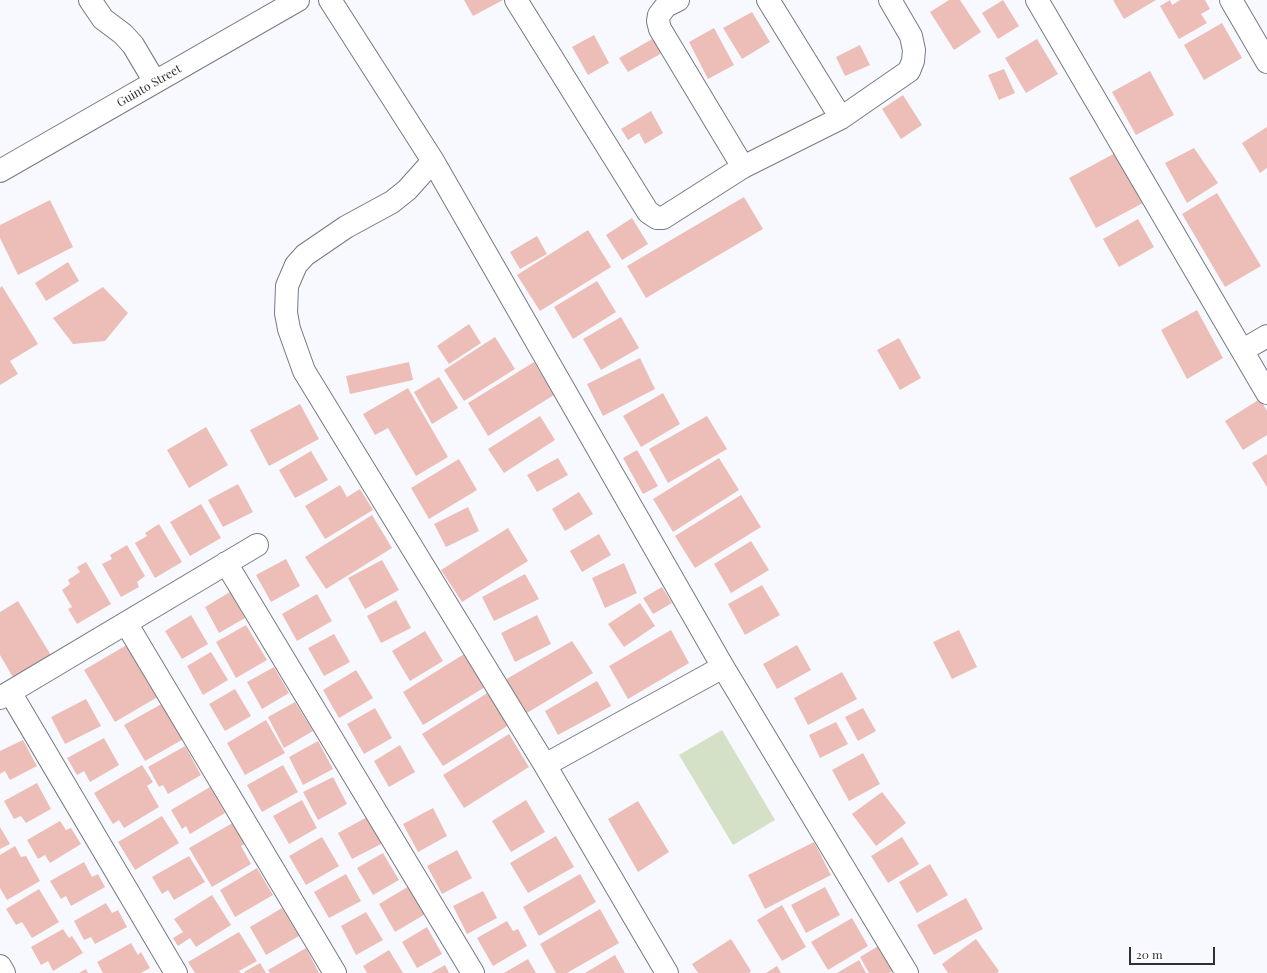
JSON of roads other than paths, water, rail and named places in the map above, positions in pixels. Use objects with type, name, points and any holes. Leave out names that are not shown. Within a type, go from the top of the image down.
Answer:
[{"type":"street","points":[[90,0],[103,19],[123,34],[133,45],[155,82]]},
{"type":"street","name":"Guinto Street","points":[[0,171],[298,0]]},
{"type":"street","points":[[330,0],[433,161],[723,667],[907,973]]},
{"type":"street","points":[[516,0],[644,206],[648,212],[657,218],[663,218],[743,167],[841,118],[909,71],[913,61],[914,50],[911,36],[890,0]]},
{"type":"street","points":[[678,0],[666,6],[659,15],[658,20],[660,29],[743,167]]},
{"type":"street","points":[[768,0],[841,118]]},
{"type":"street","points":[[1037,0],[1267,393]]},
{"type":"street","points":[[1230,0],[1267,62]]},
{"type":"street","points":[[433,161],[407,190],[392,202],[346,227],[305,255],[296,265],[288,286],[286,313],[288,329],[304,372],[545,765],[667,973]]},
{"type":"street","points":[[1243,350],[1267,336]]},
{"type":"street","points":[[176,973],[5,695],[257,545]]},
{"type":"street","points":[[226,563],[473,973]]},
{"type":"street","points":[[126,623],[335,973]]},
{"type":"street","points":[[545,765],[723,667]]},
{"type":"street","points":[[0,966],[4,973]]}]
